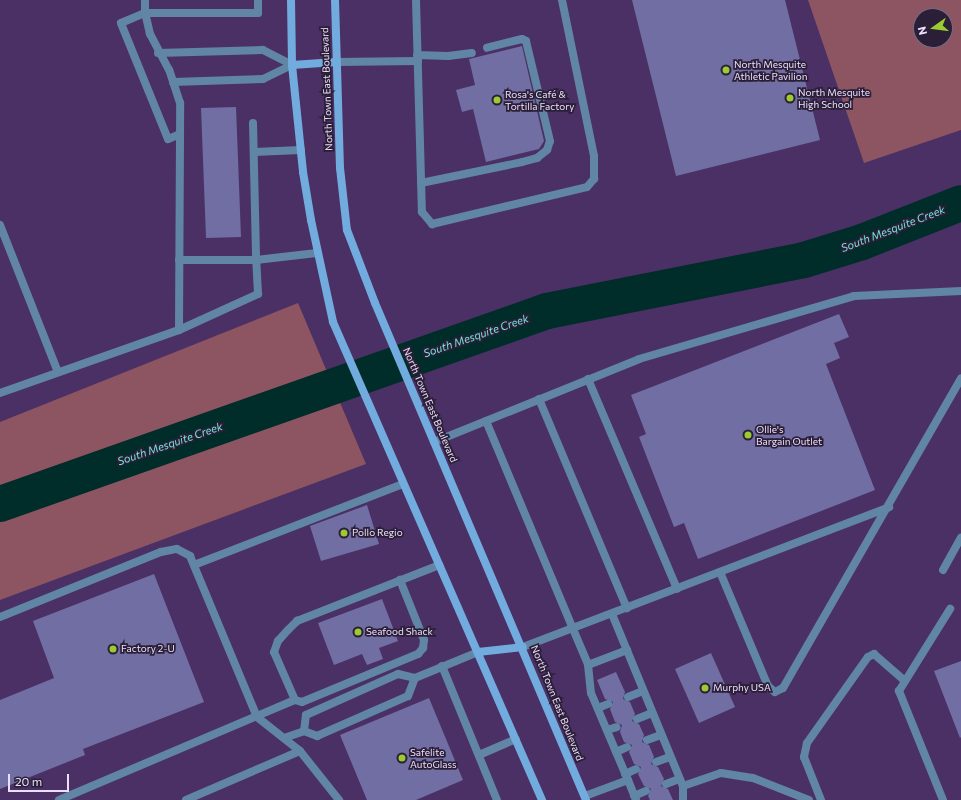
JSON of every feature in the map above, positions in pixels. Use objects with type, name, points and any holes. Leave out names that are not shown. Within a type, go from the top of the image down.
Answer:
[{"type":"main road","points":[[291,0],[292,65],[301,150],[317,253],[333,322],[542,800]]},
{"type":"main road","name":"North Town East Boulevard","points":[[335,0],[340,168],[347,230],[375,303],[586,798]]},
{"type":"main road","points":[[292,65],[336,62]]},
{"type":"main road","points":[[478,652],[523,648]]},
{"type":"lane","points":[[145,0],[145,13],[158,53],[173,82],[180,102],[179,330]]},
{"type":"lane","points":[[180,134],[168,139],[121,23],[145,13],[258,13],[258,0]]},
{"type":"lane","points":[[416,0],[422,212],[432,224],[587,187],[594,179],[594,156],[562,0]]},
{"type":"lane","points":[[421,183],[522,162],[537,158],[547,150],[550,141],[526,41],[522,39],[487,48]]},
{"type":"lane","points":[[158,53],[263,50],[292,65]]},
{"type":"lane","points":[[336,62],[448,56],[472,53]]},
{"type":"lane","points":[[173,82],[263,79],[292,65]]},
{"type":"lane","points":[[0,393],[179,330],[258,294],[253,123]]},
{"type":"lane","points":[[254,152],[301,150]]},
{"type":"lane","points":[[0,225],[58,372]]},
{"type":"lane","points":[[179,260],[256,260],[317,253]]},
{"type":"lane","points":[[434,442],[639,359],[854,296],[961,291]]},
{"type":"lane","points":[[720,572],[768,686],[775,692],[783,688],[889,507],[961,378]]},
{"type":"lane","points":[[588,379],[677,589]]},
{"type":"lane","points":[[539,400],[627,608]]},
{"type":"lane","points":[[486,421],[588,665],[591,693],[635,798],[646,791]]},
{"type":"lane","points":[[194,565],[403,484]]},
{"type":"lane","points":[[523,648],[889,507]]},
{"type":"lane","points":[[943,570],[961,538]]},
{"type":"lane","points":[[0,617],[161,552],[177,549],[190,556],[257,717],[300,751],[339,800]]},
{"type":"lane","points":[[295,700],[274,652],[278,640],[297,621],[439,565]]},
{"type":"lane","points":[[59,800],[295,700],[302,702],[418,654],[423,648],[424,640],[400,580]]},
{"type":"lane","points":[[943,800],[899,691],[904,679],[950,609]]},
{"type":"lane","points":[[612,614],[681,782],[683,800]]},
{"type":"lane","points":[[588,665],[627,650]]},
{"type":"lane","points":[[304,731],[306,715],[398,674],[415,678],[478,652]]},
{"type":"lane","points":[[821,800],[804,757],[806,744],[868,657],[874,654],[904,679]]},
{"type":"lane","points":[[442,666],[497,800]]},
{"type":"lane","points":[[284,738],[304,731],[316,736],[408,696],[415,678]]},
{"type":"lane","points":[[628,697],[643,691]]},
{"type":"lane","points":[[598,708],[608,704]]},
{"type":"lane","points":[[637,719],[652,713]]},
{"type":"lane","points":[[607,730],[618,727]]},
{"type":"lane","points":[[646,740],[661,735]]},
{"type":"lane","points":[[479,755],[516,739]]},
{"type":"lane","points":[[616,752],[627,748]]},
{"type":"lane","points":[[186,800],[300,751]]},
{"type":"lane","points":[[656,762],[670,757]]},
{"type":"lane","points":[[586,798],[626,777],[636,769]]},
{"type":"lane","points":[[666,784],[721,773],[753,778],[809,800]]},
{"type":"shaded area","points":[[808,0],[961,0],[961,130],[864,163]]},
{"type":"shaded area","points":[[298,303],[366,464],[0,600],[0,422]]},
{"type":"building","name":"North Mesquite Athletic Pavilion","points":[[632,0],[785,0],[820,140],[676,176]]},
{"type":"building","name":"Rosa's Café & Tortilla Factory","points":[[522,46],[544,141],[539,149],[486,162],[473,109],[462,112],[456,90],[475,85],[469,59]]},
{"type":"building","points":[[236,107],[241,237],[206,238],[201,108]]},
{"type":"building","name":"Ollie's Bargain Outlet","points":[[839,314],[849,337],[834,343],[840,358],[826,364],[875,490],[698,559],[684,523],[674,527],[639,437],[646,434],[631,395]]},
{"type":"building","name":"Pollo Regio","points":[[367,505],[379,544],[321,561],[310,526]]},
{"type":"building","name":"Factory 2-U","points":[[154,574],[204,702],[83,749],[85,755],[0,789],[0,700],[54,678],[33,621]]},
{"type":"building","name":"Seafood Shack","points":[[382,599],[398,641],[379,648],[383,659],[367,665],[362,654],[334,665],[318,623]]},
{"type":"building","name":"Murphy USA","points":[[711,653],[735,707],[699,723],[675,669]]},
{"type":"building","points":[[961,661],[961,737],[960,738],[934,671]]},
{"type":"building","points":[[616,672],[625,692],[623,699],[630,702],[635,714],[632,721],[639,724],[644,735],[642,742],[649,745],[654,757],[651,764],[658,767],[664,779],[661,786],[668,789],[673,800],[650,800],[648,796],[651,789],[644,786],[638,774],[641,767],[634,764],[629,752],[632,745],[624,742],[620,732],[622,725],[615,722],[610,709],[613,702],[605,699],[597,680]]},
{"type":"building","name":"Safelite AutoGlass","points":[[429,698],[463,780],[416,800],[367,800],[340,735]]},
{"type":"waterway","name":"South Mesquite Creek","points":[[0,504],[547,311],[804,260],[862,242],[961,203]]},
{"type":"place","name":"North Mesquite Athletic Pavilion","points":[[726,70]]},
{"type":"place","name":"North Mesquite High School","points":[[790,98]]},
{"type":"place","name":"Rosa's Café & Tortilla Factory","points":[[497,100]]},
{"type":"place","name":"Ollie's Bargain Outlet","points":[[748,435]]},
{"type":"place","name":"Pollo Regio","points":[[344,533]]},
{"type":"place","name":"Seafood Shack","points":[[358,632]]},
{"type":"place","name":"Factory 2-U","points":[[113,649]]},
{"type":"place","name":"Murphy USA","points":[[705,688]]},
{"type":"place","name":"Safelite AutoGlass","points":[[402,758]]}]
